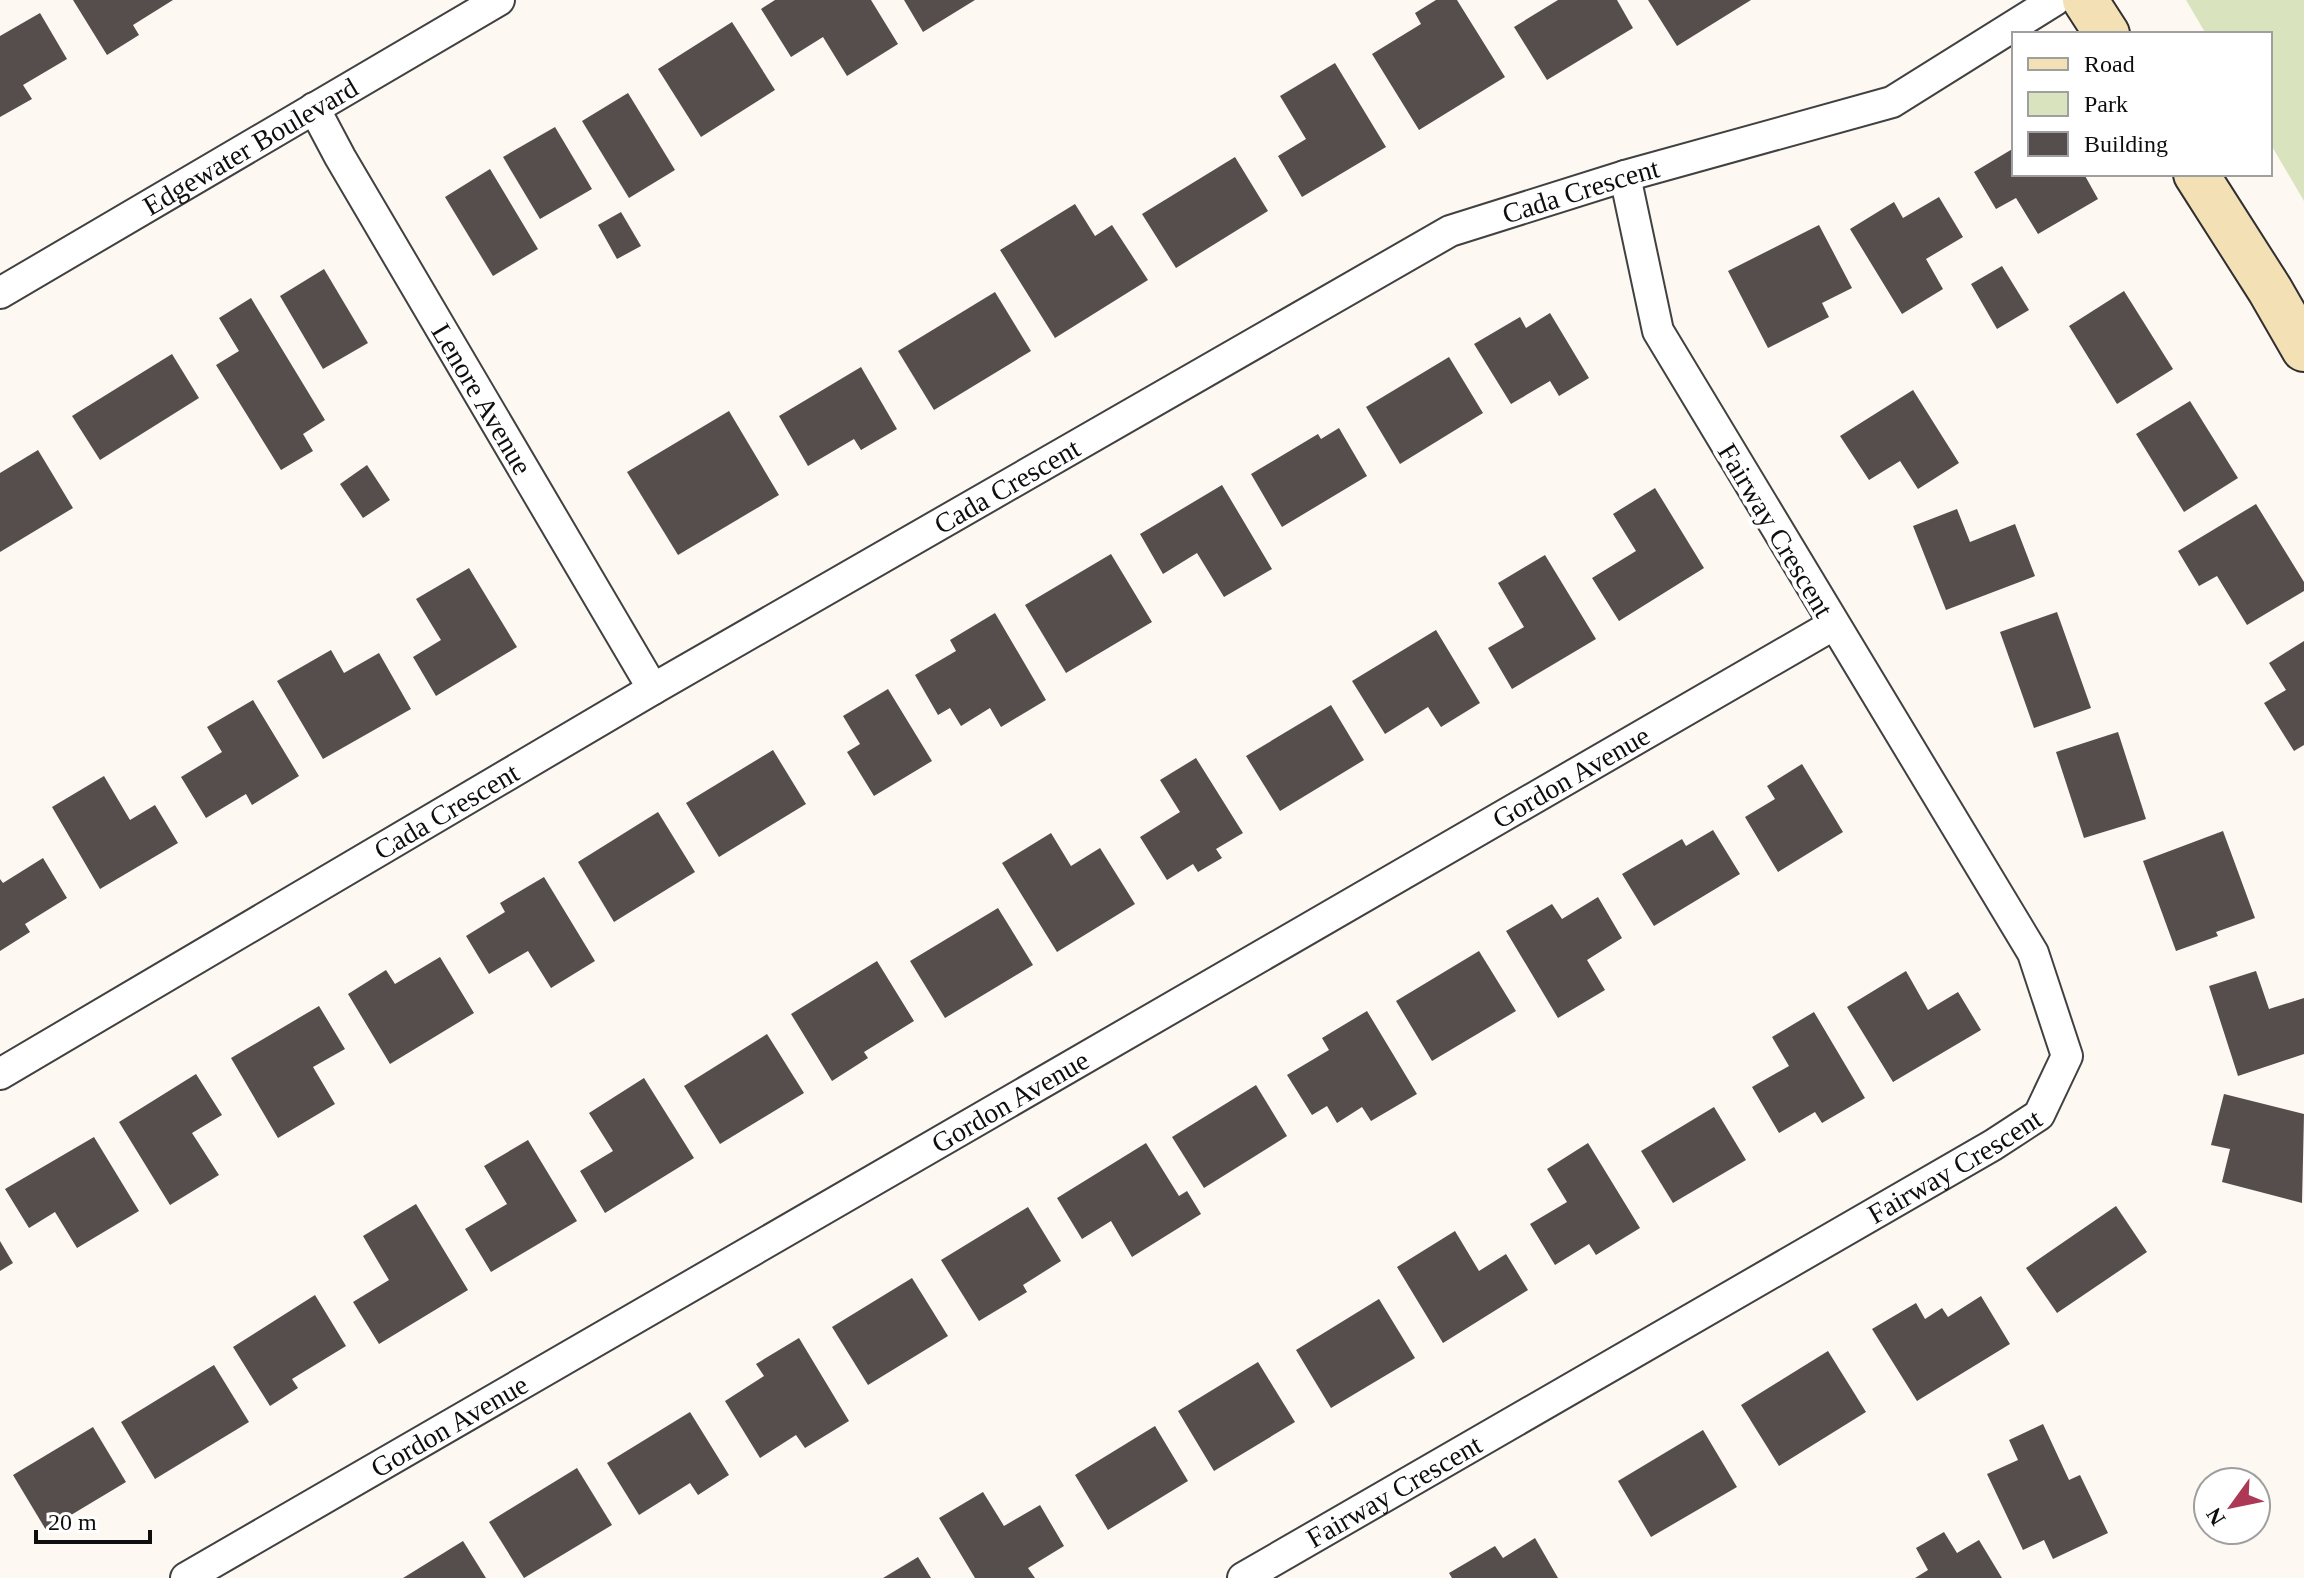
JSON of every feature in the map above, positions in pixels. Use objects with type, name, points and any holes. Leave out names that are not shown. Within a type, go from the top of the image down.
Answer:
[{"type":"street","name":"Edgewater Boulevard","points":[[0,293],[499,0]]},
{"type":"street","name":"Cada Crescent","points":[[0,1074],[653,689],[1450,231],[1625,176],[1892,102],[2055,0]]},
{"type":"street","points":[[2085,0],[2106,32]]},
{"type":"street","name":"Lenore Avenue","points":[[314,108],[653,689]]},
{"type":"street","name":"Fairway Crescent","points":[[1243,1578],[1993,1145],[2039,1115],[2067,1056],[2033,953],[1658,331],[1625,176]]},
{"type":"street","points":[[2197,176],[2304,349]]},
{"type":"street","name":"Gordon Avenue","points":[[186,1578],[1833,625]]},
{"type":"green space","points":[[2186,0],[2304,0],[2304,201],[2272,146],[2272,32],[2205,32]]},
{"type":"building","points":[[73,0],[173,0],[133,25],[139,35],[107,55]]},
{"type":"building","points":[[775,0],[871,0],[898,44],[847,76],[823,37],[791,57],[761,9]]},
{"type":"building","points":[[904,0],[975,0],[923,32]]},
{"type":"building","points":[[1436,0],[1457,0],[1505,77],[1419,130],[1372,54],[1421,24],[1415,13]]},
{"type":"building","points":[[1558,0],[1617,0],[1633,28],[1547,80],[1514,27]]},
{"type":"building","points":[[1648,0],[1751,0],[1677,46]]},
{"type":"building","points":[[40,13],[67,59],[23,85],[32,99],[0,117],[0,36]]},
{"type":"building","points":[[732,22],[775,90],[701,137],[658,69]]},
{"type":"building","points":[[1335,63],[1386,147],[1302,197],[1278,156],[1306,139],[1280,96]]},
{"type":"building","points":[[628,93],[675,170],[629,198],[582,121]]},
{"type":"building","points":[[555,127],[592,189],[540,219],[503,157]]},
{"type":"building","points":[[2012,149],[2012,176],[2085,176],[2098,199],[2038,234],[2016,198],[1996,209],[1974,172]]},
{"type":"building","points":[[1235,157],[1268,211],[1176,268],[1142,214]]},
{"type":"building","points":[[490,169],[538,249],[493,276],[445,197]]},
{"type":"building","points":[[1939,197],[1963,237],[1926,259],[1943,289],[1902,314],[1850,229],[1894,202],[1903,218]]},
{"type":"building","points":[[1075,204],[1095,236],[1112,225],[1148,280],[1055,338],[1000,250]]},
{"type":"building","points":[[621,212],[641,246],[617,259],[598,225]]},
{"type":"building","points":[[1819,225],[1852,288],[1822,303],[1829,317],[1768,348],[1728,271]]},
{"type":"building","points":[[2002,266],[2029,310],[1997,329],[1971,284]]},
{"type":"building","points":[[324,269],[368,343],[323,369],[280,296]]},
{"type":"building","points":[[2124,291],[2173,369],[2117,404],[2069,326]]},
{"type":"building","points":[[995,292],[1031,351],[934,410],[898,351]]},
{"type":"building","points":[[251,298],[325,420],[303,434],[313,451],[281,470],[216,365],[239,351],[219,318]]},
{"type":"building","points":[[1550,313],[1589,378],[1559,396],[1550,381],[1511,404],[1474,344],[1520,317],[1526,328]]},
{"type":"building","points":[[172,354],[199,398],[100,460],[72,416]]},
{"type":"building","points":[[1449,357],[1483,413],[1400,464],[1366,407]]},
{"type":"building","points":[[861,367],[897,429],[861,450],[854,439],[808,466],[779,416]]},
{"type":"building","points":[[1913,390],[1959,463],[1918,489],[1900,461],[1869,480],[1840,436]]},
{"type":"building","points":[[2190,401],[2238,478],[2184,512],[2136,434]]},
{"type":"building","points":[[729,411],[779,495],[678,555],[627,472]]},
{"type":"building","points":[[1339,428],[1367,476],[1282,527],[1251,474],[1318,434],[1321,439]]},
{"type":"building","points":[[38,450],[73,508],[0,552],[0,473]]},
{"type":"building","points":[[367,465],[390,500],[363,518],[340,484]]},
{"type":"building","points":[[1222,485],[1272,569],[1224,597],[1197,553],[1163,574],[1140,534]]},
{"type":"building","points":[[1655,488],[1704,568],[1619,621],[1592,578],[1636,551],[1613,514]]},
{"type":"building","points":[[2256,504],[2304,582],[2304,591],[2247,625],[2217,576],[2199,586],[2178,551]]},
{"type":"building","points":[[1957,509],[1970,542],[2015,524],[2035,576],[1946,610],[1913,526]]},
{"type":"building","points":[[1111,554],[1152,622],[1066,673],[1025,605]]},
{"type":"building","points":[[1545,555],[1596,639],[1512,689],[1488,648],[1524,627],[1498,583]]},
{"type":"building","points":[[469,568],[517,647],[436,696],[413,657],[441,640],[416,599]]},
{"type":"building","points":[[2057,612],[2091,708],[2034,728],[2000,632]]},
{"type":"building","points":[[995,613],[1046,700],[1001,727],[990,708],[961,726],[950,708],[938,715],[915,675],[956,651],[950,640]]},
{"type":"building","points":[[1436,630],[1480,703],[1441,727],[1428,707],[1385,734],[1352,681]]},
{"type":"building","points":[[2304,641],[2304,745],[2294,751],[2264,703],[2286,690],[2269,663]]},
{"type":"building","points":[[331,650],[344,673],[379,653],[411,709],[323,759],[277,681]]},
{"type":"building","points":[[888,689],[932,761],[874,796],[847,752],[860,744],[843,716]]},
{"type":"building","points":[[253,700],[299,776],[252,805],[246,794],[206,818],[181,777],[222,752],[207,727]]},
{"type":"building","points":[[1331,705],[1364,760],[1280,811],[1246,756]]},
{"type":"building","points":[[2118,732],[2146,819],[2084,838],[2056,752]]},
{"type":"building","points":[[773,750],[806,804],[719,857],[686,803]]},
{"type":"building","points":[[1196,758],[1243,833],[1216,849],[1222,858],[1198,872],[1193,864],[1167,880],[1140,837],[1180,812],[1160,780]]},
{"type":"building","points":[[1802,764],[1843,832],[1778,872],[1745,817],[1775,799],[1767,786]]},
{"type":"building","points":[[104,776],[130,820],[155,805],[178,843],[100,889],[52,807]]},
{"type":"building","points":[[658,812],[695,872],[614,922],[578,862]]},
{"type":"building","points":[[1713,830],[1740,874],[1654,926],[1622,874],[1682,839],[1686,846]]},
{"type":"building","points":[[2223,831],[2255,918],[2176,951],[2143,861]]},
{"type":"building","points":[[1051,833],[1071,866],[1100,848],[1135,904],[1057,952],[1002,863]]},
{"type":"building","points":[[43,858],[67,898],[25,924],[30,932],[0,951],[0,879],[3,883]]},
{"type":"building","points":[[544,877],[595,961],[551,988],[528,951],[489,974],[466,936],[505,912],[500,903]]},
{"type":"building","points":[[1598,897],[1622,938],[1587,960],[1605,990],[1558,1018],[1506,931],[1552,904],[1562,919]]},
{"type":"building","points":[[998,908],[1033,965],[945,1018],[910,961]]},
{"type":"building","points":[[1479,951],[1516,1011],[1432,1061],[1396,1001]]},
{"type":"building","points":[[440,957],[474,1013],[390,1064],[348,994],[386,970],[395,984]]},
{"type":"building","points":[[877,961],[914,1021],[864,1052],[868,1058],[832,1081],[791,1014]]},
{"type":"building","points":[[1906,971],[1928,1010],[1958,992],[1981,1030],[1893,1082],[1847,1007]]},
{"type":"building","points":[[2256,971],[2269,1009],[2304,998],[2304,1054],[2238,1076],[2209,986]]},
{"type":"building","points":[[319,1006],[345,1049],[313,1067],[335,1104],[278,1138],[231,1058]]},
{"type":"building","points":[[1367,1011],[1417,1094],[1371,1121],[1362,1107],[1337,1123],[1327,1106],[1312,1115],[1287,1075],[1329,1050],[1322,1038]]},
{"type":"building","points":[[1814,1012],[1865,1098],[1822,1123],[1815,1112],[1779,1133],[1752,1087],[1789,1066],[1772,1037]]},
{"type":"building","points":[[767,1034],[804,1093],[720,1144],[684,1086]]},
{"type":"building","points":[[196,1074],[222,1115],[192,1133],[219,1175],[170,1205],[119,1122]]},
{"type":"building","points":[[644,1078],[694,1158],[605,1213],[580,1171],[613,1151],[589,1113]]},
{"type":"building","points":[[1256,1085],[1287,1136],[1204,1188],[1172,1137]]},
{"type":"building","points":[[2224,1094],[2304,1114],[2302,1203],[2222,1182],[2230,1149],[2211,1145]]},
{"type":"building","points":[[1714,1107],[1746,1160],[1673,1203],[1641,1151]]},
{"type":"building","points":[[94,1137],[139,1211],[77,1248],[55,1212],[29,1228],[5,1189]]},
{"type":"building","points":[[528,1140],[577,1221],[491,1272],[465,1229],[507,1204],[484,1166]]},
{"type":"building","points":[[1146,1143],[1179,1196],[1187,1191],[1201,1214],[1132,1257],[1111,1221],[1082,1239],[1057,1198]]},
{"type":"building","points":[[1588,1143],[1640,1228],[1596,1255],[1589,1244],[1555,1265],[1530,1224],[1567,1202],[1547,1169]]},
{"type":"building","points":[[416,1204],[468,1290],[379,1344],[353,1302],[389,1280],[363,1236]]},
{"type":"building","points":[[2116,1206],[2147,1252],[2057,1313],[2026,1268]]},
{"type":"building","points":[[1028,1207],[1061,1261],[1023,1285],[1027,1292],[979,1321],[941,1260]]},
{"type":"building","points":[[1455,1231],[1479,1271],[1506,1254],[1528,1290],[1443,1343],[1397,1267]]},
{"type":"building","points":[[0,1241],[13,1263],[0,1271]]},
{"type":"building","points":[[912,1278],[948,1336],[868,1385],[832,1327]]},
{"type":"building","points":[[315,1295],[346,1346],[292,1379],[298,1388],[270,1406],[233,1347]]},
{"type":"building","points":[[1981,1296],[2010,1344],[1917,1401],[1872,1329],[1916,1303],[1925,1319],[1942,1308],[1948,1317]]},
{"type":"building","points":[[1379,1299],[1415,1358],[1331,1408],[1296,1350]]},
{"type":"building","points":[[799,1338],[849,1421],[805,1448],[796,1435],[760,1458],[725,1401],[764,1376],[756,1364]]},
{"type":"building","points":[[1828,1351],[1866,1412],[1779,1466],[1741,1405]]},
{"type":"building","points":[[1258,1362],[1295,1422],[1214,1471],[1178,1411]]},
{"type":"building","points":[[214,1365],[249,1422],[155,1479],[121,1422]]},
{"type":"building","points":[[690,1412],[729,1475],[698,1495],[690,1483],[639,1515],[607,1463]]},
{"type":"building","points":[[2043,1424],[2069,1480],[2080,1475],[2108,1533],[2053,1559],[2044,1540],[2023,1550],[1987,1474],[2018,1460],[2009,1440]]},
{"type":"building","points":[[1155,1426],[1188,1481],[1108,1530],[1075,1475]]},
{"type":"building","points":[[93,1427],[126,1482],[46,1530],[13,1475]]},
{"type":"building","points":[[1703,1430],[1737,1487],[1651,1537],[1618,1481]]},
{"type":"building","points":[[577,1468],[612,1525],[524,1578],[489,1522]]},
{"type":"building","points":[[983,1492],[1004,1526],[1040,1505],[1064,1546],[1028,1568],[1035,1578],[975,1578],[939,1518]]},
{"type":"building","points":[[1944,1532],[1957,1553],[1979,1540],[2002,1578],[1915,1578],[1928,1570],[1916,1548]]},
{"type":"building","points":[[1535,1538],[1558,1578],[1452,1578],[1449,1573],[1495,1546],[1503,1558]]},
{"type":"building","points":[[463,1541],[486,1578],[403,1578]]},
{"type":"building","points":[[918,1557],[931,1578],[883,1578]]}]
